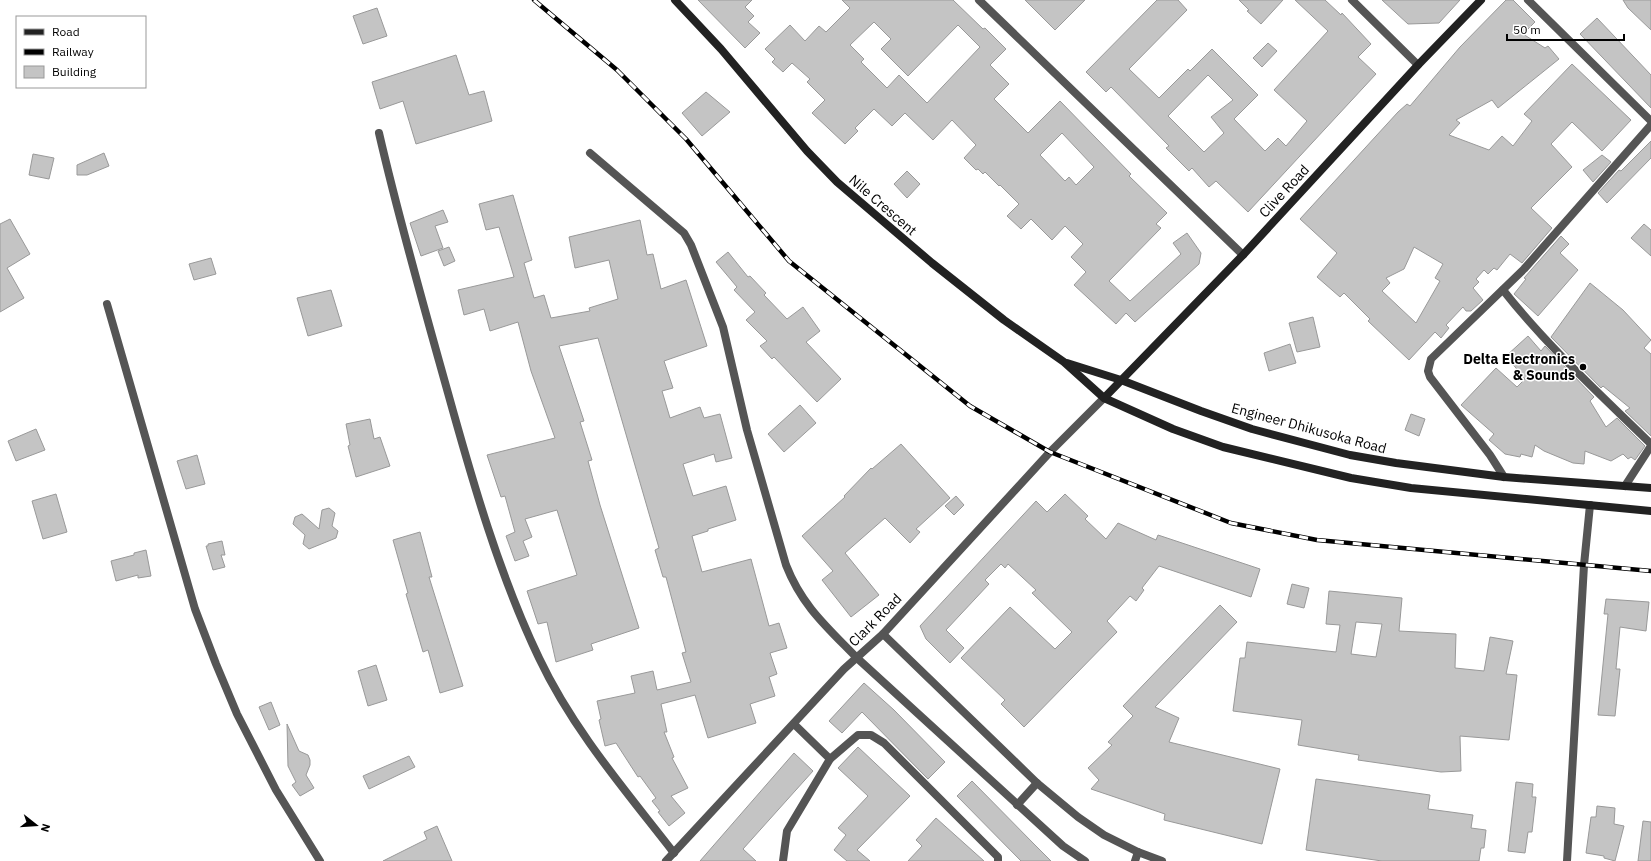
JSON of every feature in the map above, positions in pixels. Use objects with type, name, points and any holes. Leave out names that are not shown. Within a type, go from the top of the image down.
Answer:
[{"type":"street","name":"Nile Crescent","points":[[675,0],[721,49],[808,151],[837,182],[932,264],[1004,320],[1064,362],[1104,398]]},
{"type":"street","points":[[979,0],[1243,255]]},
{"type":"street","points":[[1352,0],[1418,65]]},
{"type":"street","name":"Clive Road","points":[[1104,398],[1243,255],[1418,65],[1481,0]]},
{"type":"street","points":[[1528,0],[1651,121]]},
{"type":"street","points":[[1504,477],[1490,455],[1430,377],[1428,371],[1431,359],[1524,269],[1651,125]]},
{"type":"street","points":[[379,133],[395,202],[474,484],[505,578],[540,659],[571,713],[605,764],[674,853]]},
{"type":"street","points":[[590,152],[684,233],[692,245],[723,327],[747,430],[786,565],[795,586],[813,613],[857,658],[1017,805],[1063,846],[1085,861]]},
{"type":"street","points":[[1504,290],[1524,316],[1562,357],[1651,445],[1625,486]]},
{"type":"street","points":[[107,304],[195,609],[216,664],[237,714],[276,790],[320,861]]},
{"type":"street","name":"Engineer Dhikusoka Road","points":[[1064,362],[1121,380],[1201,412],[1252,429],[1350,455],[1396,463],[1504,477],[1651,488]]},
{"type":"street","points":[[1104,398],[1173,429],[1223,447],[1308,468],[1411,488],[1651,511]]},
{"type":"street","name":"Clark Road","points":[[666,861],[794,724],[882,634],[1050,452],[1104,398]]},
{"type":"street","points":[[1567,861],[1584,565],[1590,505]]},
{"type":"street","points":[[882,634],[1037,783],[1104,835],[1138,852],[1162,861]]},
{"type":"street","points":[[794,724],[830,759]]},
{"type":"street","points":[[783,861],[787,831],[830,759],[858,735],[871,735],[884,743],[998,857],[998,861]]},
{"type":"street","points":[[1017,805],[1037,783]]},
{"type":"street","points":[[1135,861],[1138,852]]},
{"type":"building","points":[[698,0],[752,0],[745,7],[754,16],[748,22],[760,33],[745,48]]},
{"type":"building","points":[[842,0],[953,0],[1006,49],[990,65],[1009,84],[994,99],[1028,133],[1060,101],[1131,174],[1129,176],[1167,213],[1156,224],[1161,228],[1109,281],[1130,301],[1181,254],[1173,243],[1187,233],[1201,253],[1199,264],[1135,322],[1126,313],[1116,324],[1074,285],[1086,272],[1071,257],[1083,244],[1065,226],[1052,240],[1031,219],[1021,229],[1007,216],[1019,204],[985,172],[983,174],[978,169],[976,170],[964,158],[976,145],[952,120],[933,140],[905,113],[892,126],[874,109],[855,128],[858,131],[845,144],[812,113],[825,100],[807,82],[810,79],[792,63],[783,72],[772,62],[775,59],[765,49],[790,25],[805,41],[819,26],[826,32],[850,8]],"holes":[[[874,22],[891,39],[881,49],[908,76],[958,25],[980,47],[927,103],[899,75],[887,88],[861,62],[864,59],[850,45]],[[1062,133],[1094,167],[1076,185],[1069,177],[1065,181],[1040,155]]]},
{"type":"building","points":[[1025,0],[1085,0],[1055,30]]},
{"type":"building","points":[[1157,0],[1178,0],[1187,10],[1129,69],[1159,98],[1188,69],[1190,71],[1212,49],[1258,95],[1234,119],[1265,151],[1278,138],[1286,146],[1307,121],[1274,90],[1328,31],[1295,0],[1325,0],[1341,15],[1342,13],[1371,44],[1358,57],[1376,74],[1248,212],[1216,181],[1209,187],[1192,168],[1189,171],[1166,148],[1169,146],[1111,87],[1106,92],[1086,72]],"holes":[[[1208,75],[1233,100],[1211,117],[1224,133],[1204,152],[1168,116]]]},
{"type":"building","points":[[1239,0],[1283,0],[1261,24],[1247,11],[1249,10]]},
{"type":"building","points":[[1382,0],[1460,0],[1439,23],[1408,24]]},
{"type":"building","points":[[1506,0],[1513,0],[1535,22],[1523,34],[1545,48],[1548,46],[1559,59],[1498,108],[1492,100],[1456,120],[1460,123],[1449,135],[1489,150],[1502,136],[1513,146],[1532,121],[1524,114],[1572,64],[1631,120],[1602,151],[1572,122],[1551,144],[1572,167],[1531,208],[1552,228],[1522,263],[1510,254],[1497,270],[1494,268],[1488,274],[1484,270],[1476,279],[1479,282],[1473,288],[1483,300],[1471,311],[1466,311],[1463,307],[1446,325],[1449,328],[1441,338],[1435,332],[1409,360],[1368,321],[1370,319],[1344,293],[1340,297],[1317,277],[1337,253],[1300,219],[1398,112],[1407,104],[1410,106],[1460,47]],"holes":[[[1414,247],[1443,264],[1435,278],[1440,281],[1416,323],[1382,291],[1390,283],[1386,278],[1404,269]]]},
{"type":"building","points":[[1623,0],[1651,0],[1651,30],[1628,8]]},
{"type":"building","points":[[377,8],[387,36],[363,44],[353,16]]},
{"type":"building","points":[[1597,18],[1651,75],[1651,108],[1580,34]]},
{"type":"building","points":[[1268,43],[1277,51],[1262,67],[1253,58]]},
{"type":"building","points":[[456,55],[469,95],[484,91],[492,121],[416,144],[403,101],[380,109],[372,82]]},
{"type":"building","points":[[706,92],[730,112],[702,136],[682,113]]},
{"type":"building","points":[[1651,141],[1651,158],[1607,203],[1598,193],[1619,170],[1621,171]]},
{"type":"building","points":[[104,153],[109,166],[87,175],[77,175],[77,165]]},
{"type":"building","points":[[33,154],[54,158],[49,179],[29,175]]},
{"type":"building","points":[[1602,155],[1611,162],[1593,182],[1583,170]]},
{"type":"building","points":[[907,171],[920,184],[907,198],[894,184]]},
{"type":"building","points":[[513,195],[532,260],[524,263],[534,298],[544,295],[551,318],[590,311],[589,308],[618,299],[609,260],[575,268],[569,237],[640,220],[647,255],[653,254],[661,289],[686,280],[707,346],[664,361],[673,388],[662,391],[670,418],[700,407],[704,418],[720,414],[732,458],[716,462],[714,454],[683,464],[693,496],[726,486],[736,520],[692,536],[702,572],[751,559],[769,626],[779,623],[787,648],[770,653],[777,674],[769,677],[775,696],[750,704],[756,723],[708,738],[695,695],[661,704],[667,732],[664,732],[674,757],[672,758],[688,788],[671,796],[685,813],[669,826],[658,812],[660,811],[652,801],[656,798],[640,776],[638,777],[616,743],[605,746],[599,720],[601,719],[597,701],[635,693],[631,676],[653,671],[657,690],[691,682],[682,653],[686,652],[666,577],[663,577],[655,550],[659,548],[598,338],[559,346],[584,421],[580,422],[592,460],[588,461],[600,505],[639,628],[591,644],[593,650],[556,662],[547,622],[538,624],[527,591],[577,575],[557,510],[525,519],[532,537],[523,541],[529,556],[515,561],[506,536],[515,532],[505,496],[501,497],[487,455],[555,438],[531,371],[518,322],[490,331],[484,309],[464,315],[458,290],[514,277],[499,227],[486,230],[479,204]]},
{"type":"building","points":[[443,210],[448,222],[435,226],[443,248],[421,256],[410,223]]},
{"type":"building","points":[[10,219],[30,254],[7,268],[24,298],[0,312],[0,224]]},
{"type":"building","points":[[1644,224],[1651,230],[1651,256],[1631,238]]},
{"type":"building","points":[[1561,236],[1569,244],[1560,253],[1578,270],[1538,316],[1514,294],[1526,279],[1524,278]]},
{"type":"building","points":[[449,247],[455,261],[444,266],[438,251]]},
{"type":"building","points":[[728,252],[748,277],[750,276],[766,293],[764,295],[787,319],[803,307],[820,331],[806,342],[841,379],[817,402],[774,357],[772,359],[760,346],[767,341],[746,320],[755,312],[734,290],[737,287],[716,262]]},
{"type":"building","points":[[211,258],[216,274],[194,280],[189,264]]},
{"type":"building","points":[[1590,283],[1623,310],[1651,340],[1644,348],[1651,354],[1651,436],[1625,411],[1630,408],[1603,386],[1601,388],[1551,337]]},
{"type":"building","points":[[331,290],[342,326],[308,336],[297,298]]},
{"type":"building","points":[[1313,317],[1320,347],[1297,352],[1289,323]]},
{"type":"building","points":[[1528,336],[1541,351],[1545,346],[1594,397],[1590,401],[1606,427],[1617,418],[1645,446],[1635,460],[1631,457],[1628,459],[1623,454],[1611,461],[1585,451],[1584,464],[1573,463],[1544,451],[1535,445],[1532,457],[1521,454],[1520,457],[1505,454],[1489,440],[1494,434],[1461,405],[1496,368],[1517,387],[1525,379],[1506,356]]},
{"type":"building","points":[[1290,344],[1296,363],[1269,371],[1264,353]]},
{"type":"building","points":[[800,405],[816,423],[784,452],[768,434]]},
{"type":"building","points":[[1411,414],[1425,419],[1419,436],[1405,430]]},
{"type":"building","points":[[370,419],[374,439],[380,437],[390,466],[356,477],[348,446],[350,445],[346,424]]},
{"type":"building","points":[[36,429],[45,450],[16,461],[8,441]]},
{"type":"building","points":[[901,444],[950,498],[916,529],[920,532],[910,543],[885,518],[845,553],[879,595],[851,617],[822,580],[833,571],[802,536],[845,497],[844,496],[871,468],[872,469]]},
{"type":"building","points":[[197,455],[205,484],[186,489],[177,461]]},
{"type":"building","points":[[56,494],[67,532],[43,539],[32,501]]},
{"type":"building","points":[[1065,494],[1088,516],[1085,519],[1106,539],[1118,523],[1156,540],[1158,535],[1260,569],[1251,597],[1159,566],[1142,588],[1144,590],[1136,601],[1130,596],[1107,621],[1117,632],[1024,727],[1001,704],[1005,700],[961,658],[1010,607],[1055,649],[1072,632],[1032,593],[1036,590],[1008,564],[1005,568],[1001,564],[985,580],[989,584],[946,630],[964,648],[950,663],[926,639],[920,626],[1036,501],[1047,512]]},
{"type":"building","points":[[956,496],[964,505],[954,515],[945,506]]},
{"type":"building","points":[[329,508],[335,513],[332,526],[338,531],[336,538],[309,549],[303,544],[305,535],[293,524],[295,517],[302,514],[319,529],[322,510]]},
{"type":"building","points":[[420,532],[432,577],[429,577],[463,686],[440,693],[428,650],[423,652],[406,594],[408,593],[393,540]]},
{"type":"building","points":[[222,541],[225,555],[221,555],[225,567],[213,570],[206,546],[208,546],[208,544]]},
{"type":"building","points":[[146,550],[151,576],[138,578],[138,575],[116,581],[111,561]]},
{"type":"building","points":[[1292,584],[1309,588],[1304,608],[1287,604]]},
{"type":"building","points":[[1329,591],[1402,598],[1399,631],[1456,634],[1455,668],[1484,671],[1490,637],[1513,641],[1506,674],[1517,675],[1509,740],[1460,736],[1461,771],[1441,772],[1358,760],[1359,755],[1298,745],[1302,720],[1233,711],[1240,658],[1245,658],[1247,642],[1336,652],[1340,625],[1326,624]],"holes":[[[1356,622],[1382,624],[1376,657],[1351,654]]]},
{"type":"building","points":[[1606,599],[1649,602],[1646,631],[1620,627],[1616,669],[1620,669],[1615,716],[1598,715],[1608,614],[1604,614]]},
{"type":"building","points":[[1220,605],[1237,622],[1155,707],[1179,718],[1169,742],[1280,769],[1262,844],[1164,820],[1165,814],[1091,789],[1099,780],[1088,768],[1112,745],[1108,742],[1133,716],[1123,706]]},
{"type":"building","points":[[376,665],[387,700],[368,706],[358,671]]},
{"type":"building","points":[[864,683],[894,710],[945,762],[928,779],[862,712],[842,733],[829,721]]},
{"type":"building","points":[[271,702],[280,725],[269,730],[259,707]]},
{"type":"building","points":[[287,724],[299,751],[308,755],[310,760],[310,765],[306,775],[314,788],[300,796],[292,785],[296,782],[288,766]]},
{"type":"building","points":[[858,747],[910,796],[857,850],[870,861],[847,861],[834,850],[846,835],[838,828],[868,796],[838,768]]},
{"type":"building","points":[[794,753],[813,771],[743,849],[756,861],[700,861]]},
{"type":"building","points":[[409,756],[415,767],[369,789],[363,776]]},
{"type":"building","points":[[1316,779],[1430,795],[1428,809],[1473,815],[1471,828],[1486,830],[1484,848],[1481,848],[1479,861],[1382,861],[1306,850]]},
{"type":"building","points":[[972,781],[1051,861],[1021,861],[957,796]]},
{"type":"building","points":[[1516,782],[1533,784],[1532,797],[1536,797],[1532,832],[1528,832],[1525,853],[1508,851]]},
{"type":"building","points":[[1597,806],[1615,808],[1614,824],[1624,826],[1615,861],[1604,858],[1604,856],[1586,853],[1591,817],[1596,817]]},
{"type":"building","points":[[936,818],[984,861],[908,861],[922,846],[916,840]]},
{"type":"building","points":[[1643,821],[1651,822],[1651,861],[1638,861]]},
{"type":"building","points":[[437,826],[452,861],[383,861],[427,839],[424,832]]},
{"type":"railway","points":[[534,0],[617,70],[686,139],[789,261],[970,406],[1050,452],[1231,523],[1317,540],[1651,571]]},
{"type":"place","name":"Delta Electronics & Sounds","points":[[1583,367]]}]
